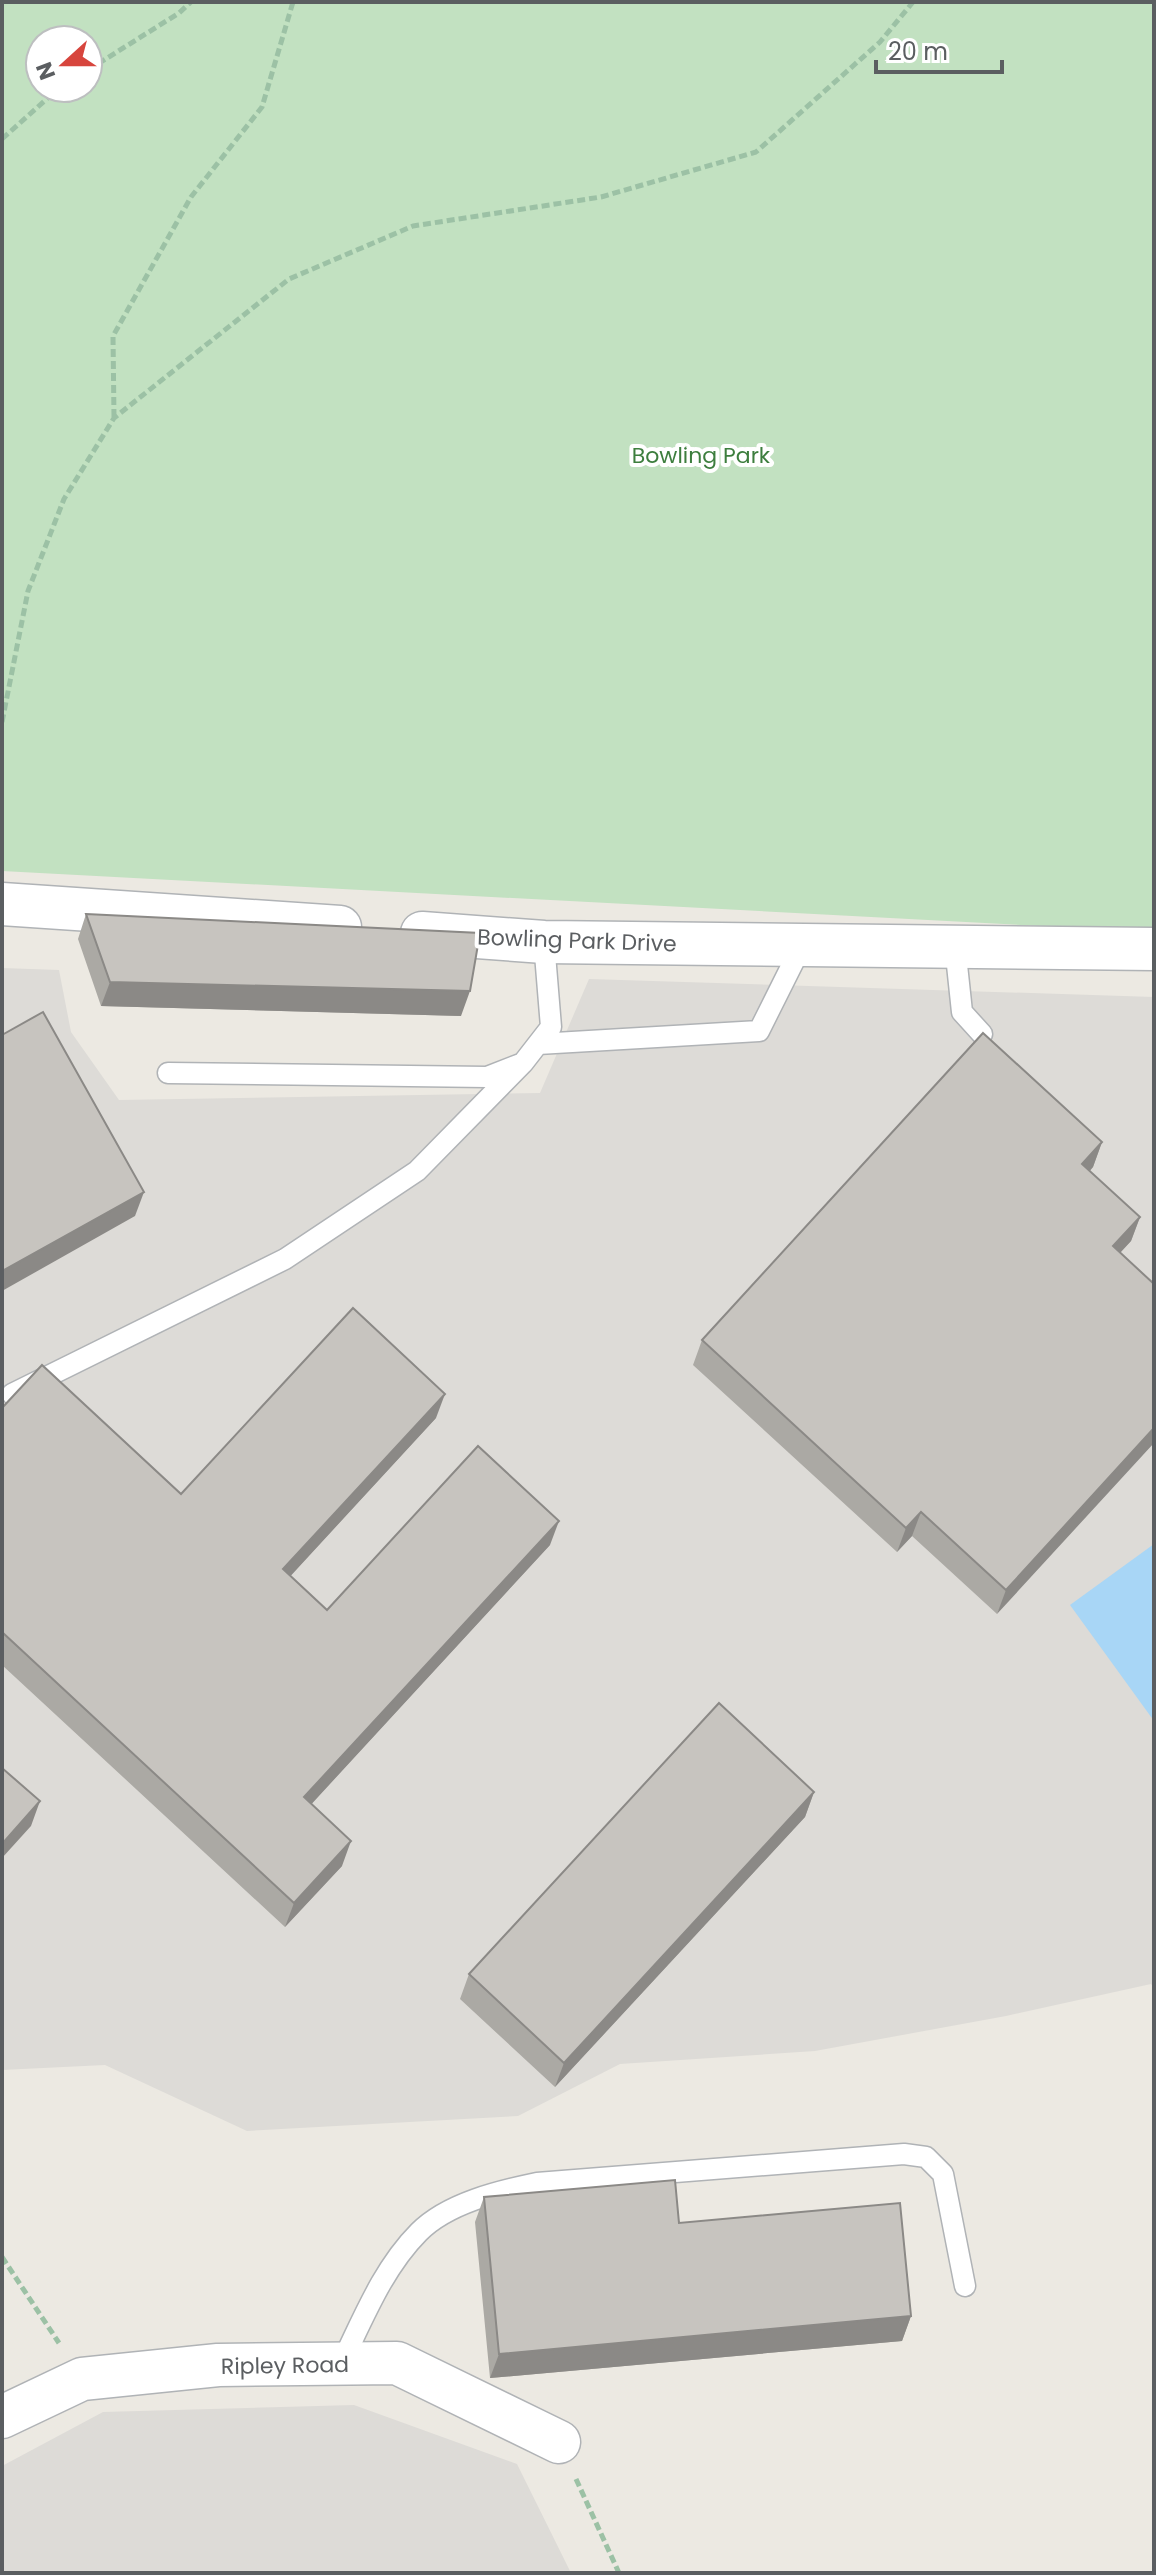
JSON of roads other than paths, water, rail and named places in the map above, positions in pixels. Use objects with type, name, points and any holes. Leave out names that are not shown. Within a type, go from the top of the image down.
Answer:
[{"type":"street","name":"Bowling Park Drive","points":[[2,904],[544,942],[1154,949]]},
{"type":"street","name":"Ripley Road","points":[[2,2417],[82,2379],[218,2365],[397,2363],[559,2442]]},
{"type":"lane","points":[[12,1394],[285,1259],[417,1171],[523,1063],[551,1027],[544,942]]},
{"type":"lane","points":[[538,1044],[759,1031],[802,945]]},
{"type":"lane","points":[[955,946],[962,1012],[982,1034]]},
{"type":"lane","points":[[168,1073],[487,1077],[523,1063]]},
{"type":"lane","points":[[341,2364],[380,2285],[421,2230],[472,2200],[537,2183],[904,2154],[926,2157],[943,2174],[965,2286]]},
{"type":"water","points":[[1154,1544],[1154,1721],[1070,1605]]},
{"type":"park label","name":"Bowling Park","points":[[701,455]]}]
